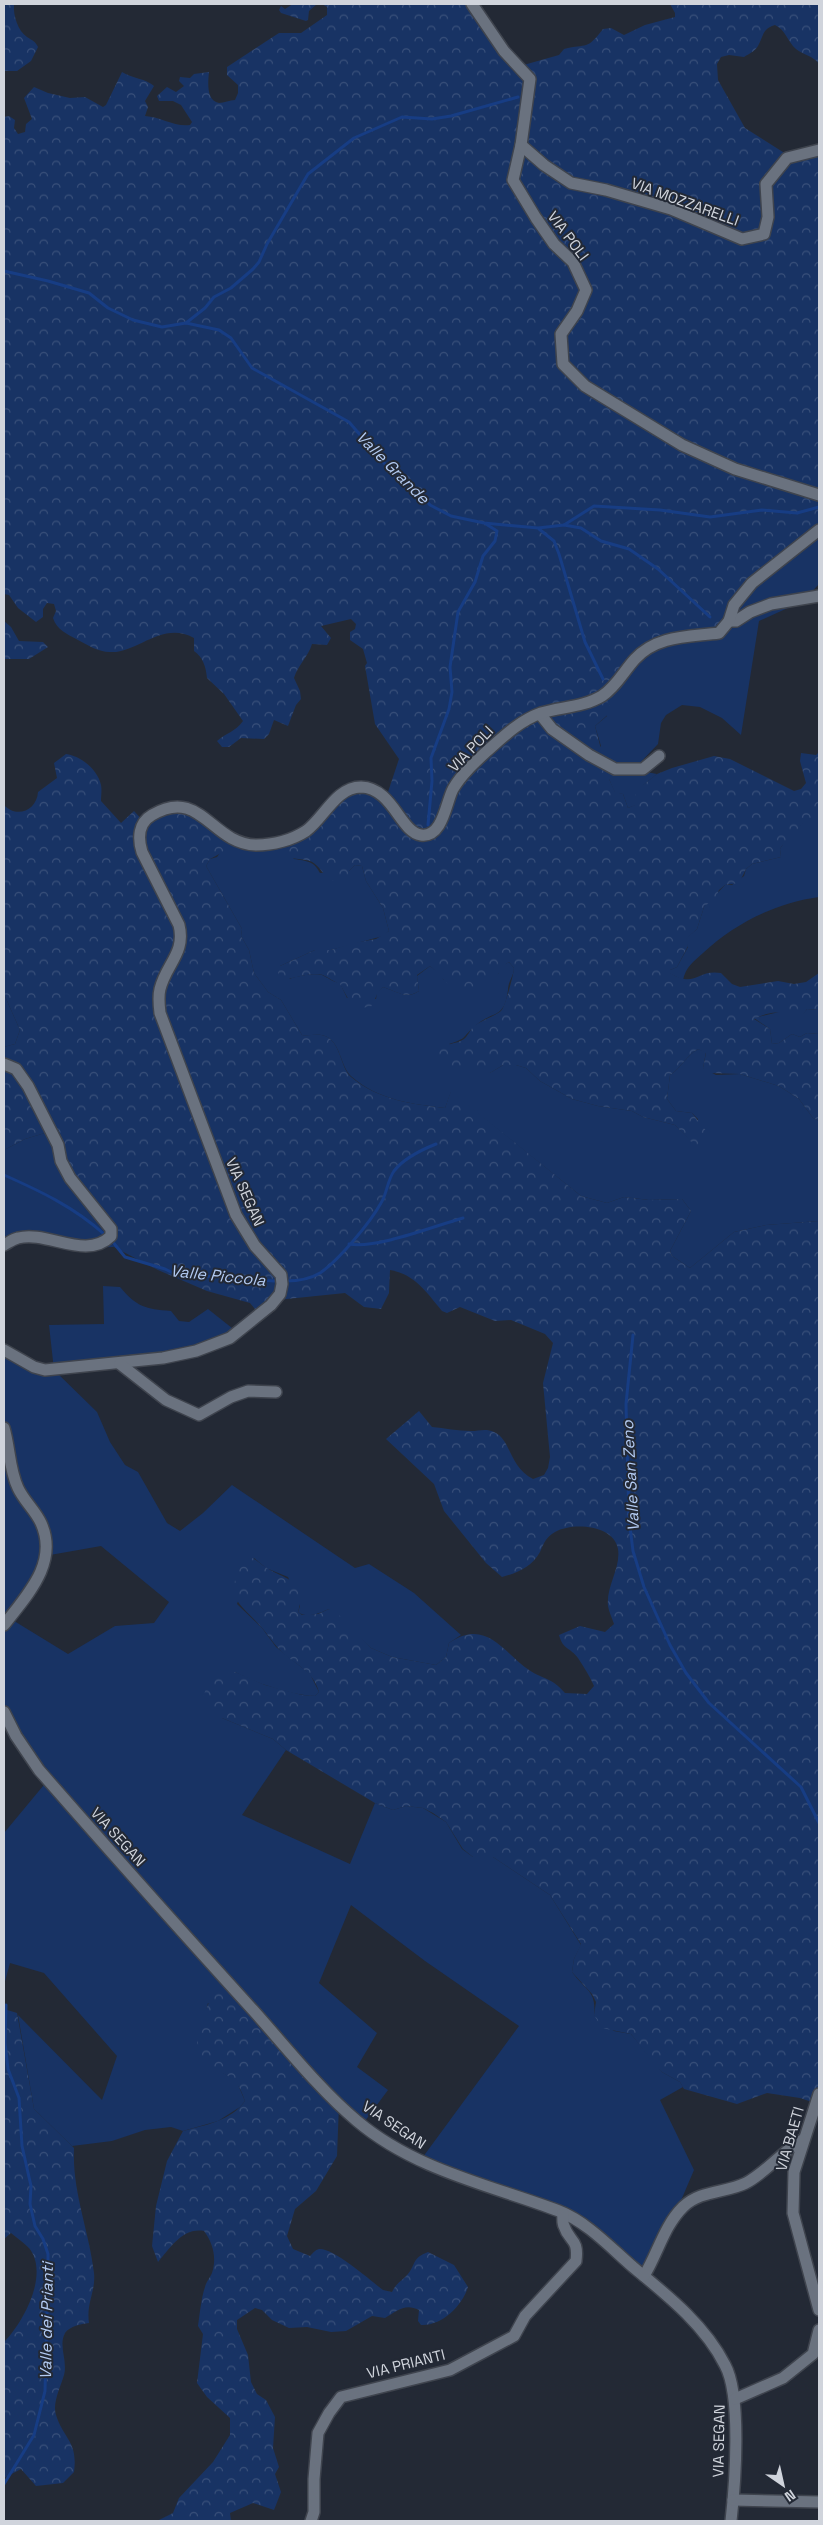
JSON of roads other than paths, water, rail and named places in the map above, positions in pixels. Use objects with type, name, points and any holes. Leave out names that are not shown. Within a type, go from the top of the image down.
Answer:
[{"type":"street","name":"VIA POLI","points":[[472,4],[504,51],[530,79],[521,145],[513,180],[554,244],[572,262],[586,290],[577,311],[561,334],[563,364],[585,386],[682,445],[735,469],[819,496]]},
{"type":"street","name":"VIA MOZZARELLI","points":[[521,145],[544,165],[571,183],[606,190],[671,209],[742,239],[764,234],[768,217],[766,184],[787,158],[819,150]]},
{"type":"street","points":[[729,621],[734,605],[752,583],[819,530]]},
{"type":"street","name":"VIA POLI","points":[[149,816],[167,807],[186,806],[199,813],[235,840],[254,845],[275,843],[306,830],[341,794],[352,788],[362,787],[383,796],[394,806],[413,831],[421,835],[430,834],[438,827],[453,789],[463,776],[506,733],[524,720],[540,714],[585,704],[604,696],[635,658],[656,644],[668,639],[719,633],[729,621],[736,622],[750,612],[771,604],[819,596]]},
{"type":"street","points":[[540,714],[552,729],[589,755],[615,769],[643,769],[659,756]]},
{"type":"street","name":"VIA SEGAN","points":[[4,1350],[34,1367],[45,1370],[120,1364],[163,1358],[196,1351],[230,1338],[271,1305],[280,1294],[281,1275],[255,1246],[236,1215],[160,1013],[160,988],[180,948],[182,937],[179,925],[142,852],[139,840],[142,827],[149,816]]},
{"type":"street","points":[[4,1064],[16,1069],[28,1086],[58,1145],[61,1161],[70,1178],[111,1229],[111,1236],[104,1243],[94,1245],[74,1245],[32,1237],[18,1238],[4,1245]]},
{"type":"street","points":[[120,1364],[166,1400],[199,1415],[231,1397],[248,1391],[276,1392]]},
{"type":"street","points":[[4,1428],[17,1486],[41,1524],[46,1544],[43,1570],[4,1625]]},
{"type":"street","name":"VIA SEGAN","points":[[4,1712],[16,1736],[39,1770],[246,2003],[357,2121],[390,2144],[430,2166],[563,2213],[586,2228],[644,2276],[703,2330],[726,2367],[735,2399],[731,2521]]},
{"type":"street","name":"VIA BAETI","points":[[819,2094],[794,2172],[793,2213],[819,2310]]},
{"type":"street","points":[[644,2276],[656,2257],[670,2222],[684,2206],[698,2196],[728,2190],[746,2183],[761,2174],[778,2158],[804,2139]]},
{"type":"street","name":"VIA PRIANTI","points":[[311,2521],[314,2512],[314,2478],[318,2433],[341,2397],[450,2370],[514,2336],[525,2316],[576,2261],[577,2250],[574,2240],[564,2226],[563,2213]]},
{"type":"street","points":[[735,2399],[783,2378],[813,2354],[819,2330]]},
{"type":"street","points":[[733,2500],[819,2502]]},
{"type":"waterway","points":[[186,323],[205,308],[214,297],[231,288],[253,269],[259,262],[267,244],[308,174],[354,138],[402,117],[432,119],[451,116],[518,97]]},
{"type":"waterway","name":"Valle Grande","points":[[4,271],[89,293],[108,308],[133,320],[162,327],[186,323],[219,330],[231,338],[252,368],[349,422],[385,464],[419,492],[430,505],[451,516],[484,523],[538,528],[564,525],[594,506],[660,510],[710,517],[762,510],[797,513],[819,507]]},
{"type":"waterway","points":[[428,825],[432,781],[431,758],[449,709],[452,692],[450,667],[458,612],[475,582],[483,556],[495,541],[497,531],[486,524]]},
{"type":"waterway","points":[[564,525],[581,528],[601,541],[629,549],[658,569],[710,617]]},
{"type":"waterway","points":[[539,529],[554,541],[585,642],[603,679]]},
{"type":"waterway","name":"Valle Piccola","points":[[286,1281],[308,1278],[320,1273],[327,1267],[344,1251],[369,1221],[383,1199],[392,1175],[398,1166],[413,1155],[436,1144]]},
{"type":"waterway","name":"Valle Piccola","points":[[4,1175],[69,1208],[104,1234]]},
{"type":"waterway","points":[[349,1244],[361,1245],[390,1240],[463,1218]]},
{"type":"waterway","name":"Valle Piccola","points":[[112,1241],[125,1257],[165,1269],[175,1274],[274,1281]]},
{"type":"waterway","name":"Valle San Zeno","points":[[633,1335],[626,1404],[629,1519],[633,1551],[644,1587],[670,1645],[686,1673],[709,1703],[801,1787],[819,1823]]},
{"type":"waterway","name":"Valle dei Prianti","points":[[4,2484],[34,2435],[45,2391],[48,2271],[48,2254],[43,2239],[35,2226],[30,2204],[31,2186],[22,2146],[19,2098],[8,2069],[5,2043],[6,2005]]}]
